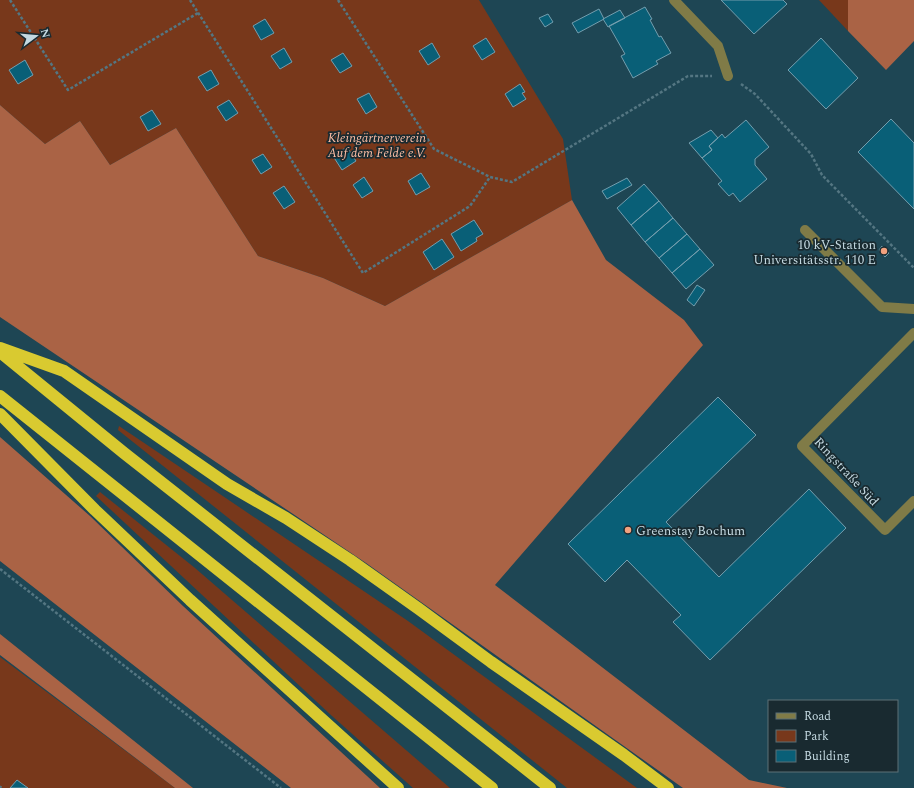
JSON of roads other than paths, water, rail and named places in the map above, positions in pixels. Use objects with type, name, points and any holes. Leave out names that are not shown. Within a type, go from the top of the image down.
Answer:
[{"type":"highway","points":[[0,348],[64,372],[227,484],[286,518],[350,560],[407,600],[490,662],[624,755],[668,788]]},
{"type":"highway","points":[[0,352],[124,453],[550,788]]},
{"type":"highway","points":[[0,396],[492,788]]},
{"type":"highway","points":[[0,414],[95,510],[190,600],[398,788]]},
{"type":"street","points":[[674,0],[718,46],[728,76]]},
{"type":"street","points":[[805,230],[882,307],[914,309]]},
{"type":"street","name":"Ringstraße Süd","points":[[914,332],[802,446],[885,530],[914,501]]},
{"type":"place","name":"10 kV-Station Universitätsstr. 110 E","points":[[884,251]]},
{"type":"place","name":"Greenstay Bochum","points":[[628,530]]},
{"type":"park label","name":"Kleingärtnerverein Auf dem Felde e.V.","points":[[377,144]]}]
